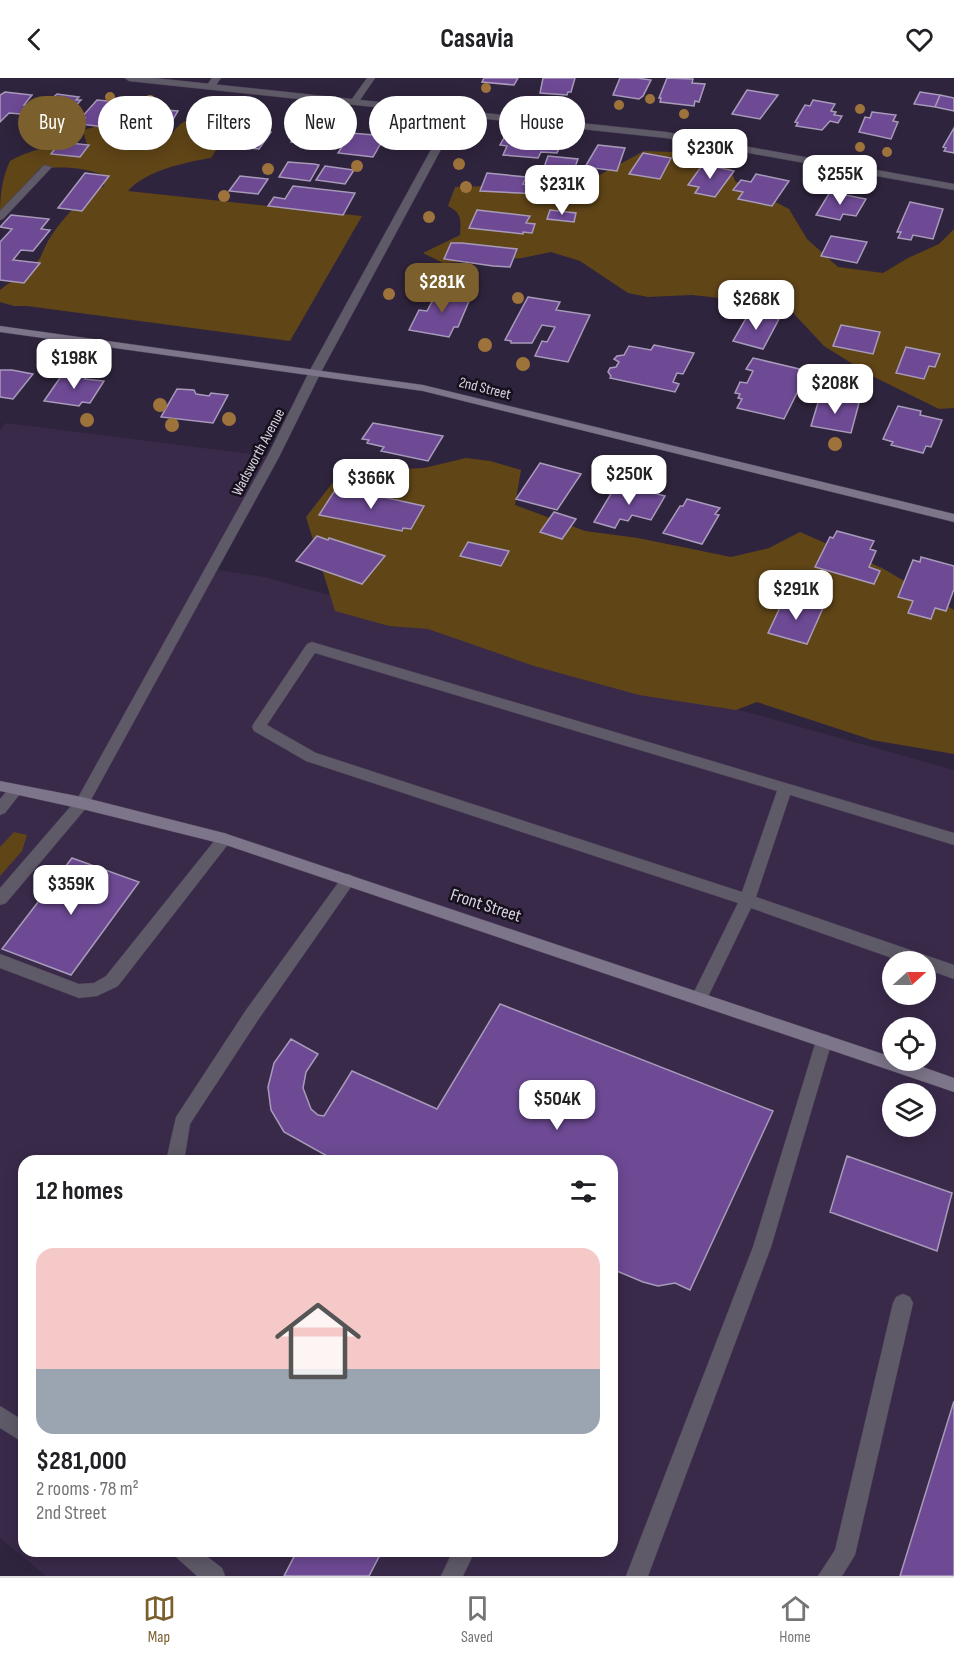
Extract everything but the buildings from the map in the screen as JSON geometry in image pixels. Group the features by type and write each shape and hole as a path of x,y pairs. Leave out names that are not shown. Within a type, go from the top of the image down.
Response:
{"main road":[{"name":"2nd Street","path":"0,328 429,390 954,518"},
{"name":"Front Street","path":"0,786 224,839 954,1084"}],"street":[{"path":"129,78 296,96"},
{"path":"210,87 218,78"},
{"path":"357,98 371,78"},
{"path":"487,115 666,135 954,187"},
{"name":"Wadsworth Avenue","path":"0,899 82,804 273,457 315,372 435,150"},
{"path":"0,217 47,167"},
{"path":"893,951 747,900 311,757 259,727 312,647 954,839"},
{"path":"699,998 747,900 785,788"},
{"path":"0,809 16,790"},
{"path":"0,961 79,991 97,989 112,981 224,839"},
{"path":"176,1155 182,1122 252,1015 348,880"},
{"path":"936,966 954,972"},
{"path":"637,1576 762,1247 824,1041"},
{"path":"829,1576 844,1555 903,1303"},
{"path":"0,1416 18,1429"},
{"path":"191,1557 214,1576"},
{"path":"452,1576 462,1557"}],"shaded area":[{"path":"185,121 186,150 216,150 211,158 155,173 135,184 128,191 362,216 290,341 14,306 0,302 0,290 36,263 66,216 87,197 104,186 104,175 96,172 72,168 39,169 0,215 2,187 10,161 38,150 86,150 88,149 86,129 98,126 98,150 174,150 174,131"},
{"path":"644,151 699,153 727,159 735,181 789,209 807,239 838,267 883,273 908,258 939,244 954,229 954,408 939,409 872,376 824,346 782,301 767,303 692,295 648,297 628,293 580,261 551,252 522,258 443,263 423,253 460,235 460,218 456,211 448,206 455,187 551,184 596,177"},
{"path":"6,423 273,457 211,569 264,577 954,770 954,1576 46,1576 23,1557 618,1557 618,1155 18,1155 18,1553 0,1538 0,430"},
{"path":"466,458 490,461 521,470 515,505 585,531 638,538 731,557 769,548 800,532 882,568 954,610 954,754 872,740 757,702 736,710 639,695 534,666 428,629 389,626 335,611 306,517 337,477 381,470 424,468"},
{"path":"14,832 27,835 22,851 0,876 0,847"}]}
